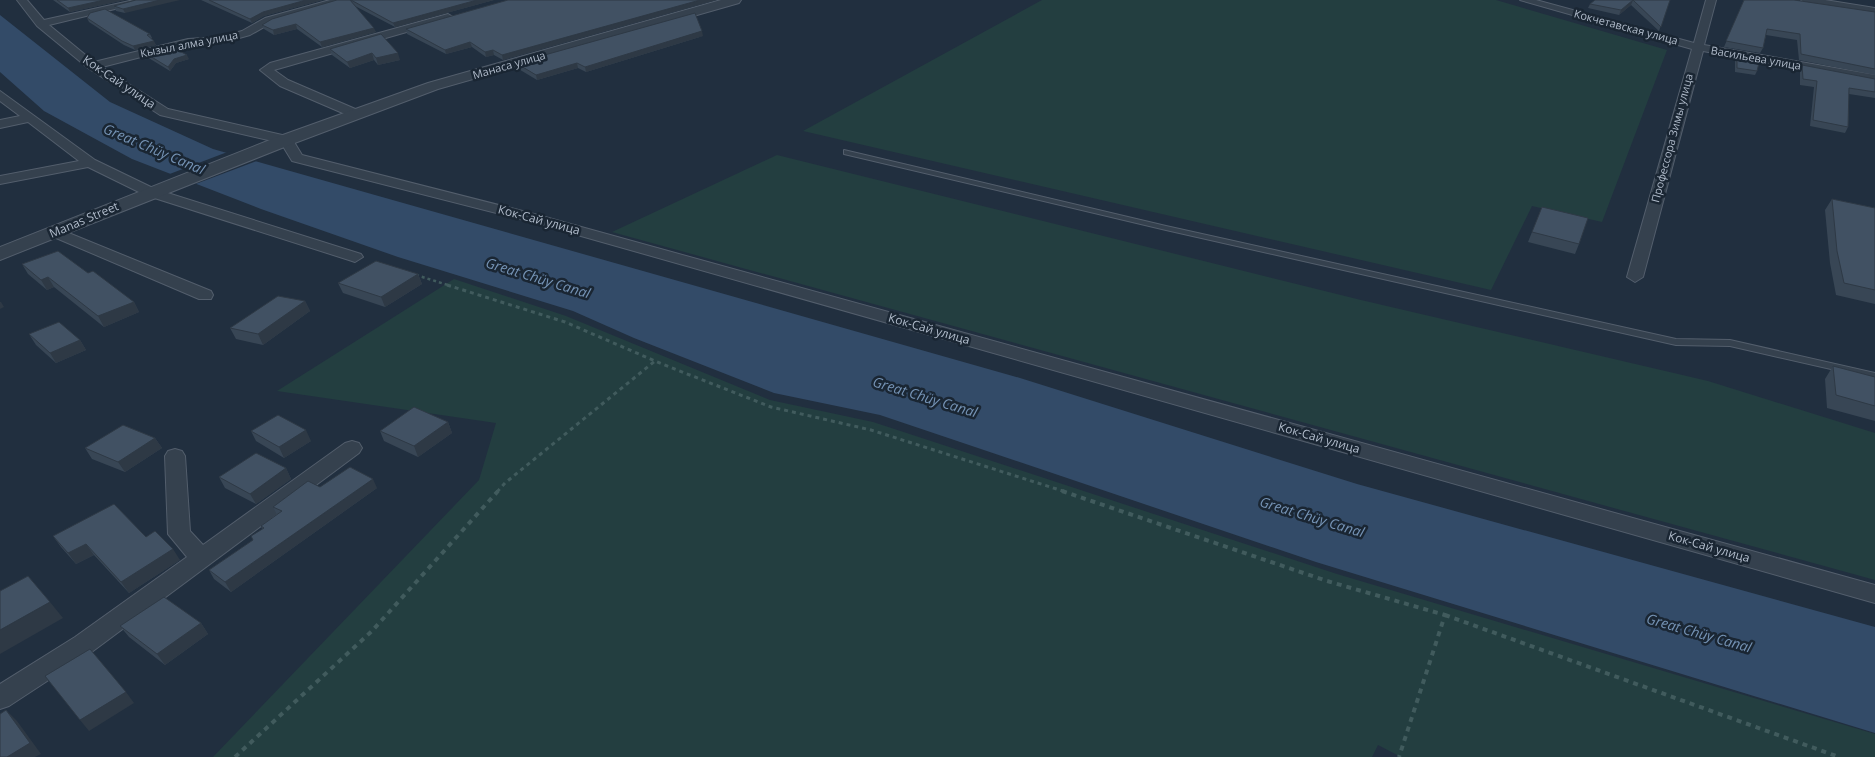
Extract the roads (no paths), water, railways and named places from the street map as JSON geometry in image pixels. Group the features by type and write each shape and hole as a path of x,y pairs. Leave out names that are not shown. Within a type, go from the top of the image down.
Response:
{"street":[{"name":"Кок-Сай улица","path":"22,0 42,24 92,66 164,112 286,140 297,158 533,218 1875,594"},
{"path":"42,24 147,0"},
{"name":"Кызыл алма улица","path":"92,66 188,42 221,40 246,33 270,20 341,0"},
{"name":"Манаса улица","path":"259,150 433,86 735,0"},
{"name":"Кокчетавская улица","path":"1525,0 1543,2 1697,47"},
{"name":"Профессора Зимы улица","path":"1635,277 1711,0"},
{"path":"1806,0 1875,11"},
{"path":"356,114 284,83 266,70 274,65 464,13"},
{"name":"Васильева улица","path":"1697,47 1875,80"},
{"path":"0,95 90,163 355,257"},
{"path":"0,124 28,118"},
{"name":"Manas Street","path":"0,254 259,150"},
{"path":"0,180 90,163"},
{"path":"54,232 205,295"},
{"path":"0,698 84,644 352,448"},
{"path":"175,456 179,534 202,558"}],"lane":[{"path":"847,152 1166,228 1676,342 1730,343 1875,376"}],"water":[{"name":"Great Chüy Canal","path":"0,15 110,102 213,149 1020,378 1357,484 1875,627 1875,733 1316,562 880,415 774,393 634,338 573,311 398,257 261,209 132,159 44,111 0,72"}]}
